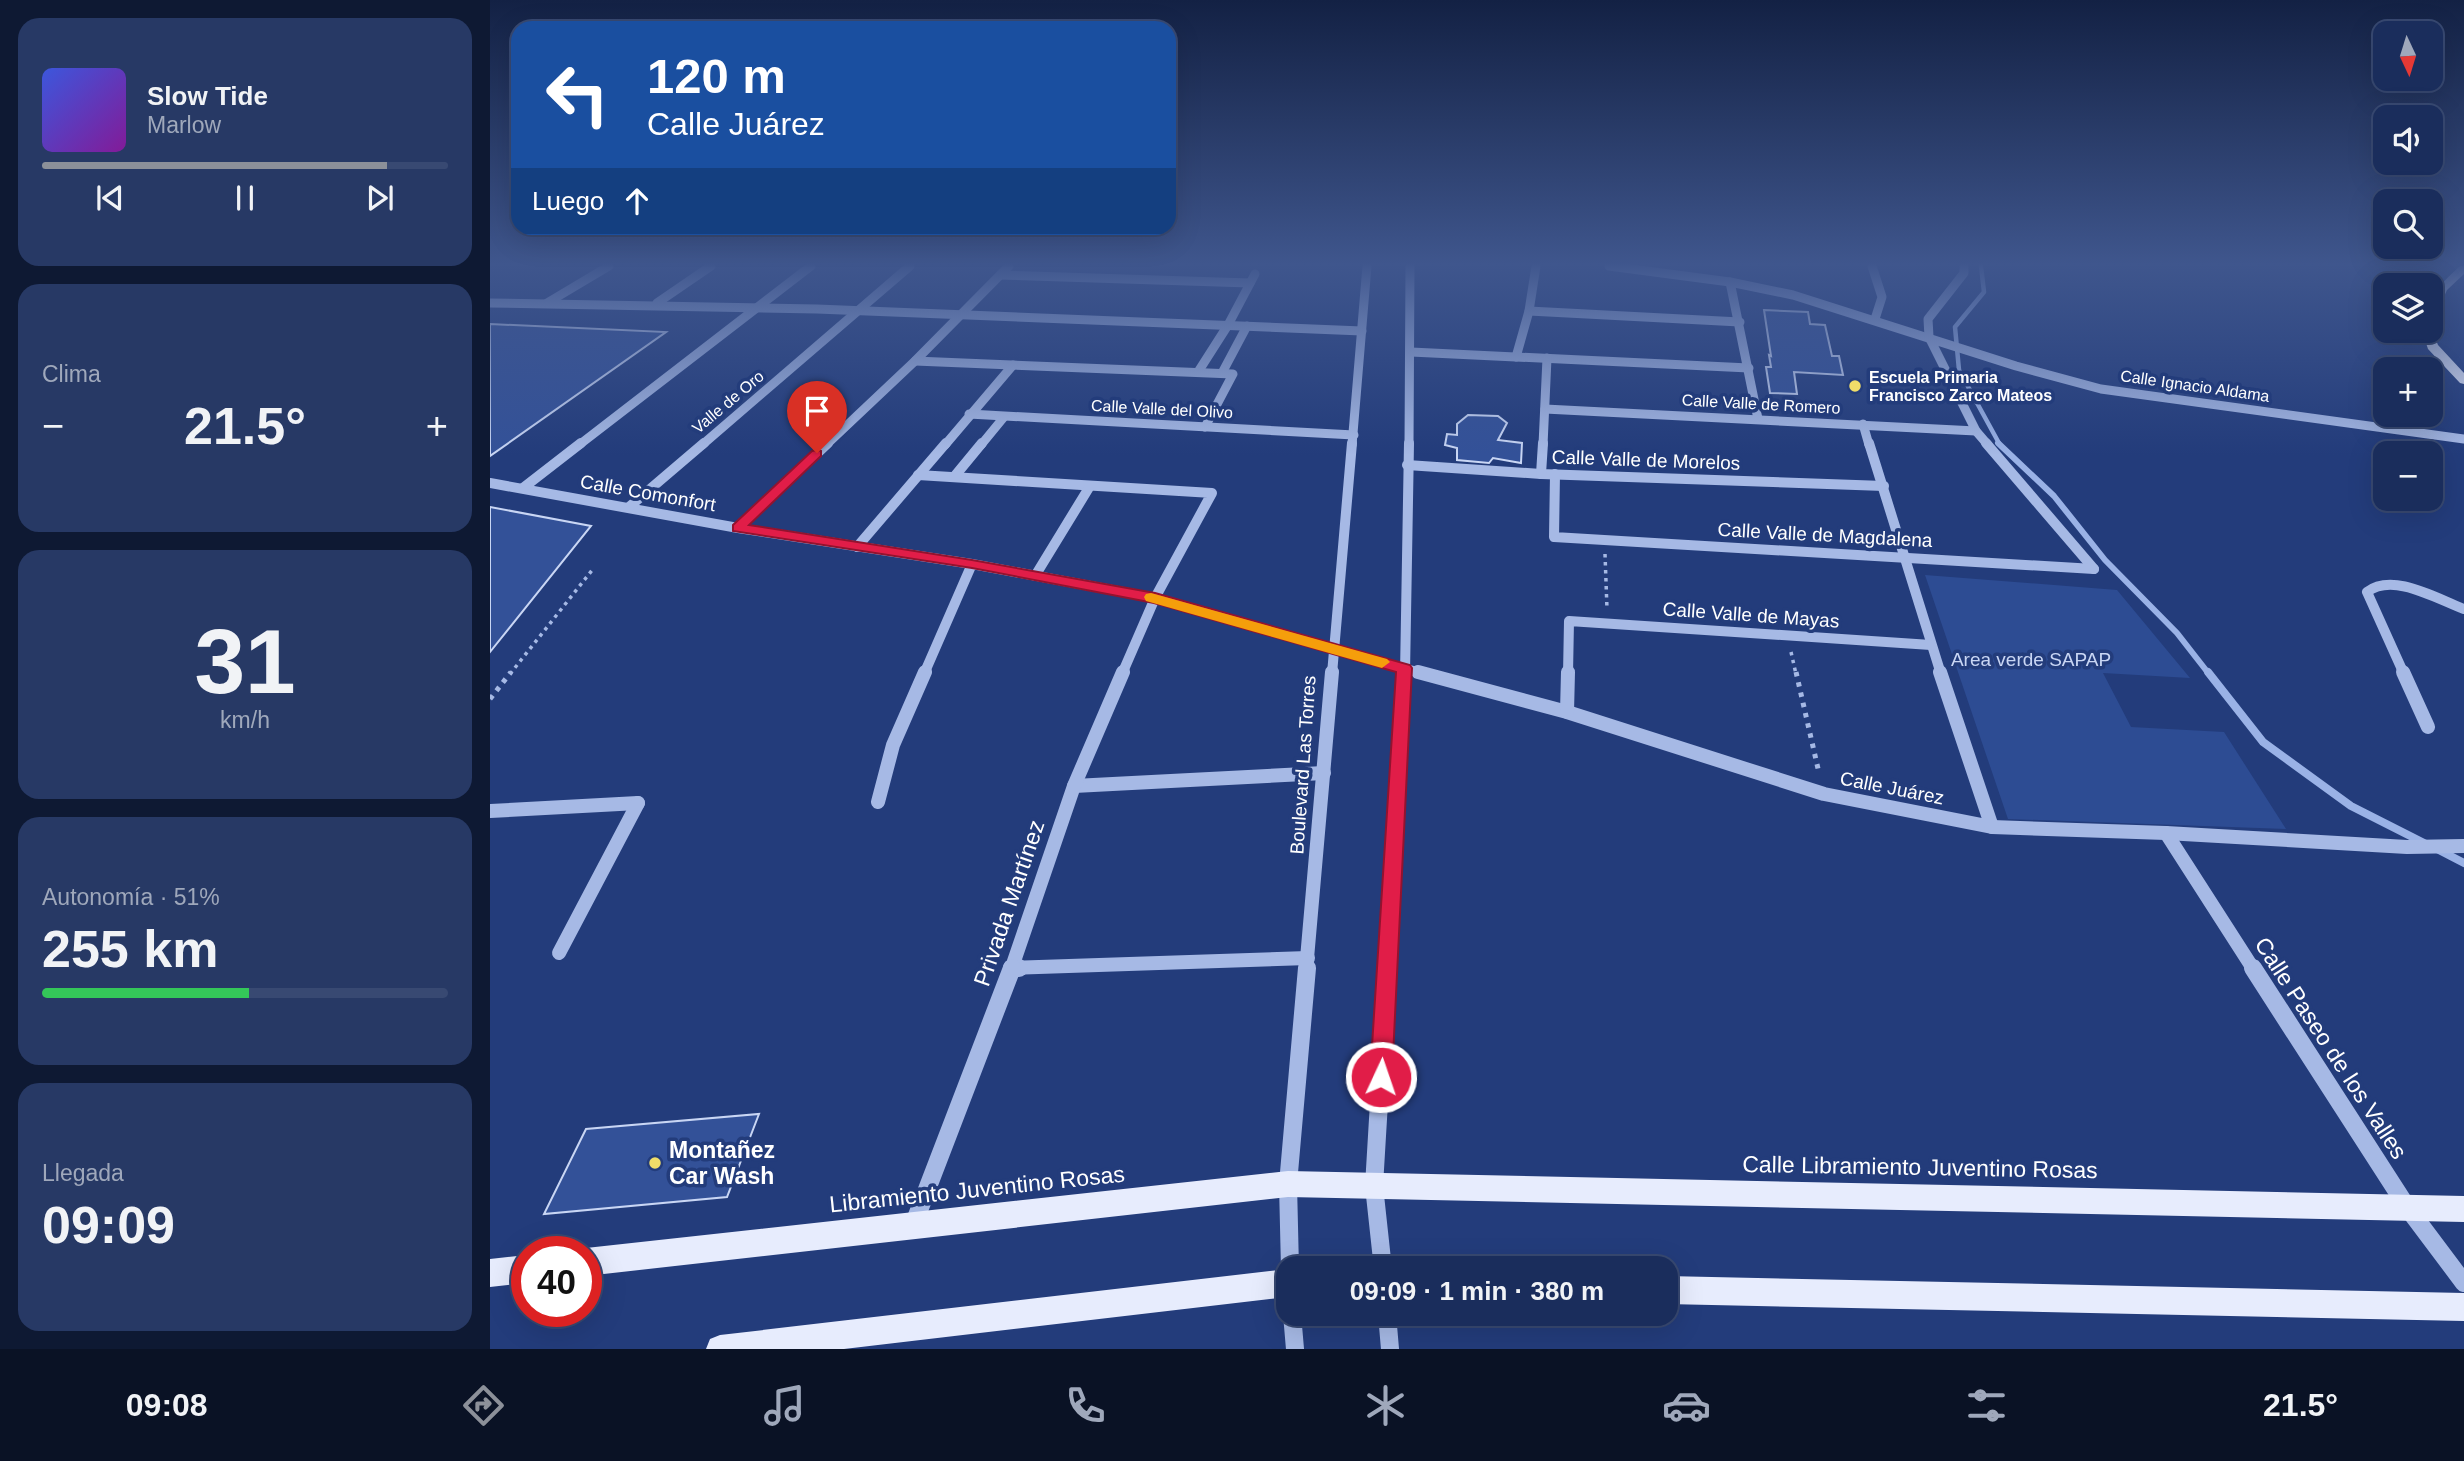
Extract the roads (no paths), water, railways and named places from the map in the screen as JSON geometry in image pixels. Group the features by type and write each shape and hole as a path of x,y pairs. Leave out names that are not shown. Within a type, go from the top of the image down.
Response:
{"main road":[{"path":"2431,343 2464,380"},
{"name":"Libramiento Juventino Rosas","path":"602,1260 1289,1184 1374,1186"},
{"name":"Calle Libramiento Juventino Rosas","path":"1374,1186 2464,1209"},
{"path":"490,1273 511,1271"},
{"path":"720,1349 1276,1284"},
{"path":"1678,1290 2464,1307"}],"street":[{"path":"523,488 731,329"},
{"name":"Valle de Oro","path":"629,507 839,329"},
{"path":"738,528 946,329"},
{"path":"1198,372 1225,329"},
{"path":"1222,373 1245,329"},
{"path":"1315,329 1362,331"},
{"path":"1382,1256 1374,1186 1405,668 1411,329"},
{"path":"1516,357 1524,329"},
{"path":"1741,329 1758,419"},
{"name":"Calle Ignacio Aldama","path":"1905,329 2016,366 2101,389 2464,439"},
{"path":"1929,329 1929,337 1976,431"},
{"name":"Boulevard Las Torres","path":"1290,1256 1289,1184 1362,331"},
{"path":"1411,352 1749,368"},
{"path":"1541,474 1547,358"},
{"path":"915,361 1234,374 1205,427"},
{"path":"857,547 1013,365"},
{"name":"Calle Valle de Romero","path":"1545,409 1976,431"},
{"name":"Calle Valle del Olivo","path":"969,414 1354,435"},
{"path":"954,478 1004,417"},
{"path":"1863,424 1931,645 1992,827"},
{"name":"Calle Valle de Magdalena","path":"1555,474 1555,537 2094,569 1976,431"},
{"name":"Calle Valle de Morelos","path":"1407,465 1541,474 1884,486"},
{"path":"918,475 1212,493"},
{"name":"Calle Comonfort","path":"490,483 738,528 972,564 1155,598 1333,650"},
{"path":"1035,576 1090,486"},
{"name":"Privada Martínez","path":"913,1226 1012,968 1074,786 1155,598 1212,493"},
{"path":"878,802 893,745 972,564"},
{"path":"2428,727 2367,592 2376,585 2396,584 2464,610"},
{"name":"Calle Valle de Mayas","path":"1567,712 1569,621 1931,645"},
{"name":"Calle Juárez","path":"1333,650 1567,712 1824,794 1992,827 2166,833 2407,847 2462,846"},
{"path":"1074,786 1324,773"},
{"path":"490,811 638,803 559,953"},
{"name":"Calle Paseo de los Valles","path":"2166,833 2407,1207 2464,1283"},
{"path":"1012,968 1308,958"},
{"path":"1294,1326 1295,1349"},
{"path":"1388,1326 1390,1349"}],"waterway":[{"path":"1955,329 1959,370 2000,445"},
{"path":"2000,445 2054,496 2105,560 2177,633 2209,674"},
{"path":"2208,672 2263,742 2351,806 2426,844"},
{"path":"2437,849 2464,863"}],"place":[{"name":"Escuela Primaria Francisco Zarco Mateos","path":"1855,386"},
{"name":"Montañez Car Wash","path":"655,1163"}],"park label":[{"name":"Area verde SAPAP","path":"2031,659"}]}
